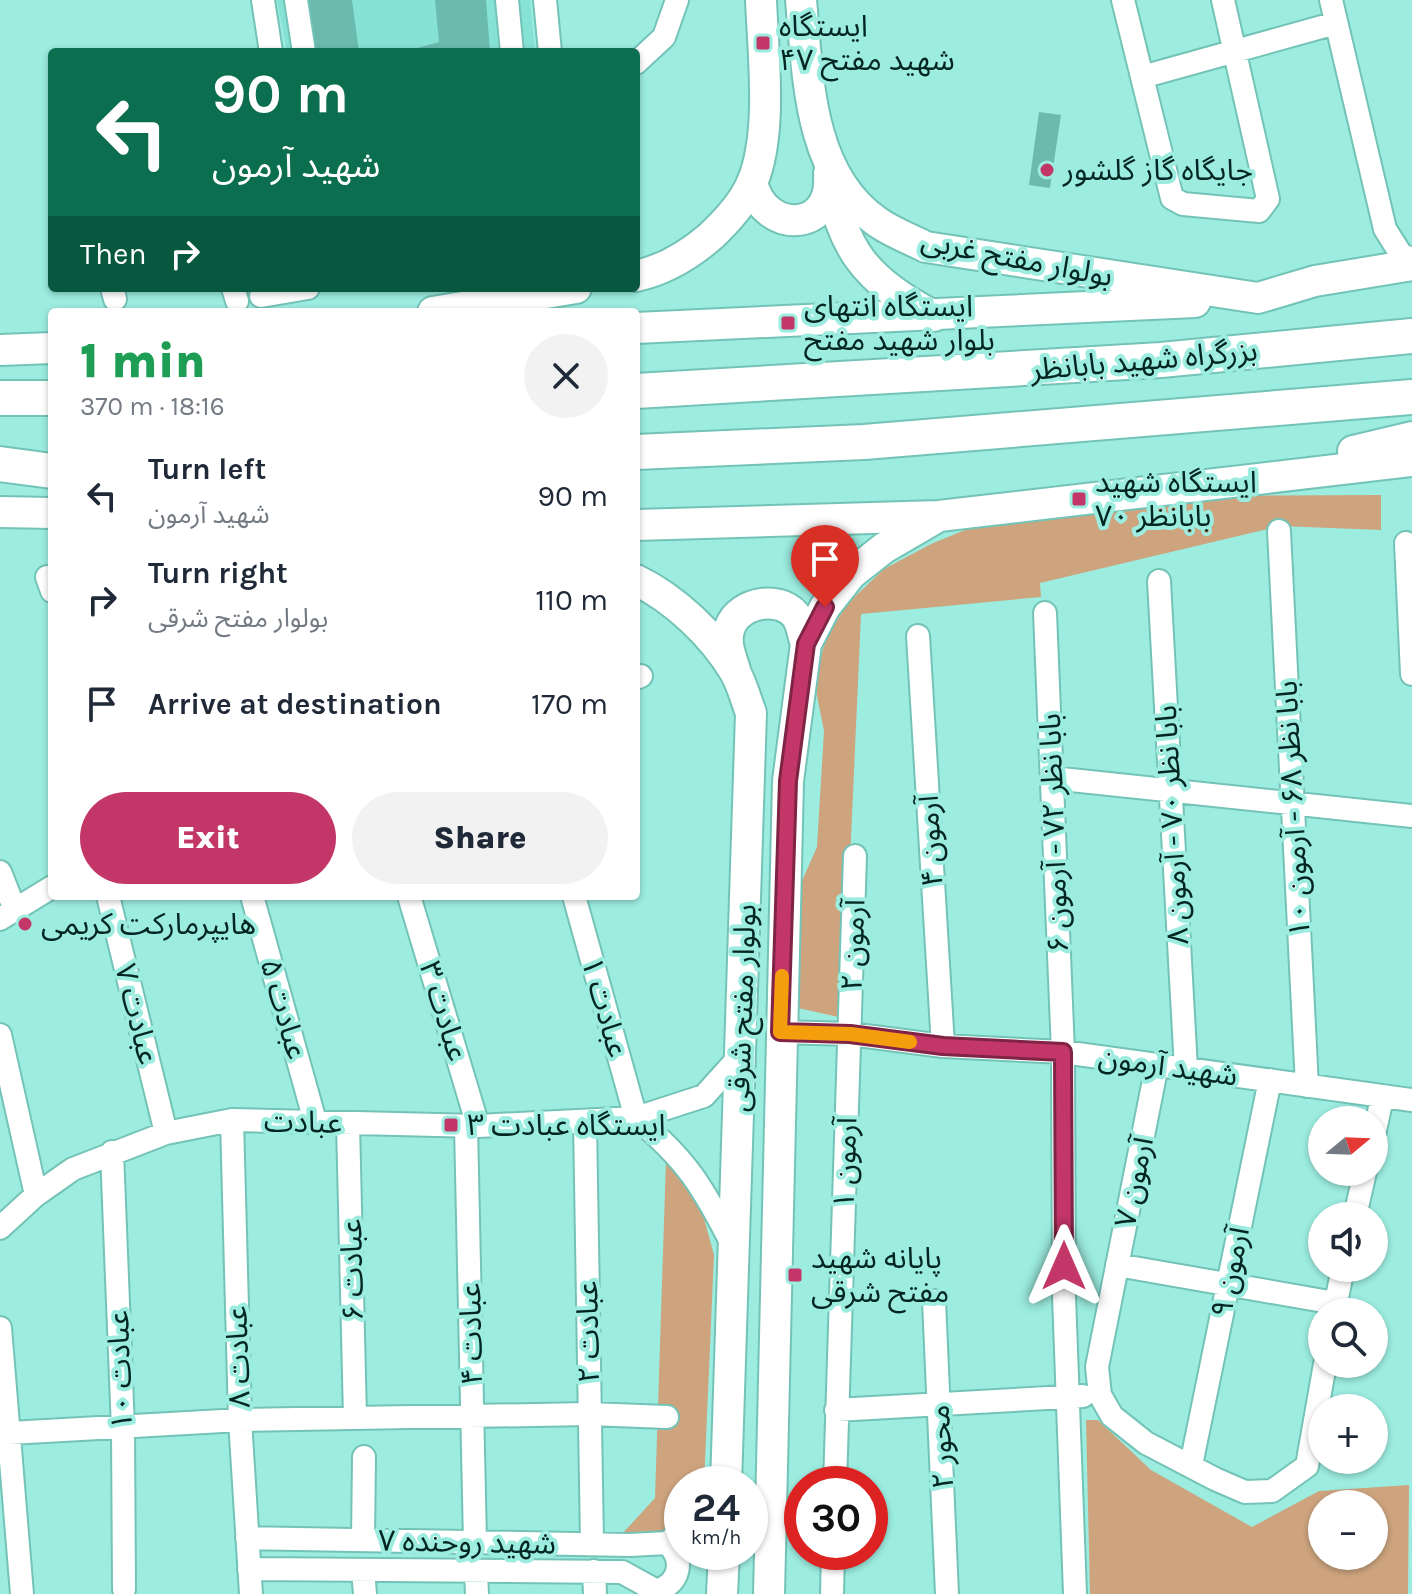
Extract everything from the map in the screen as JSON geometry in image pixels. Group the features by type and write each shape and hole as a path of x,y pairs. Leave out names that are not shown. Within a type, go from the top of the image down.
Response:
{"highway":[{"name":"بزرگراه شهید بابانظر","path":"640,391 1161,360 1412,336"},
{"name":"بزرگراه شهید بابانظر","path":"640,452 894,440 1412,397"},
{"path":"0,398 48,398"},
{"path":"0,462 48,459"},
{"path":"0,462 48,470"}],"main road":[{"path":"640,275 655,272 696,249 730,218 752,182 761,138 764,81 761,0"},
{"name":"بولوار مفتح غربی","path":"801,0 808,77 828,167 844,191 876,221 926,247 1258,298"},
{"path":"752,182 756,198 765,211 779,219 794,221 810,216 828,199 828,167"},
{"path":"828,167 836,213 860,258 891,293 934,316"},
{"path":"1258,298 1315,281 1412,265"},
{"path":"640,328 1258,298 1412,284"},
{"path":"457,308 552,292"},
{"path":"0,332 48,333"},
{"path":"0,350 48,348"},
{"path":"1187,488 1412,437"},
{"path":"640,525 939,516 1412,461"},
{"path":"1187,488 1412,480"},
{"path":"0,512 48,513"},
{"name":"بولوار مفتح شرقی","path":"769,1594 788,781 806,644 825,607 851,574 884,548 939,516"},
{"path":"0,532 48,532"},
{"name":"بولوار مفتح شرقی","path":"640,582 653,588 697,624 736,673 751,713 727,1466"},
{"path":"736,673 727,645 730,626 742,610 761,604 783,607 798,618 806,644"},
{"path":"722,1594 723,1570"}],"street":[{"path":"263,0 270,48"},
{"path":"296,0 303,48"},
{"path":"507,0 512,48"},
{"path":"545,0 550,48"},
{"path":"640,59 664,37 677,0"},
{"path":"1123,0 1172,198 1183,204 1259,211 1268,199 1223,0"},
{"path":"1331,0 1385,229 1402,256 1412,258"},
{"path":"1142,77 1336,23"},
{"path":"1315,281 1359,268 1380,255 1385,229"},
{"path":"261,296 284,292"},
{"name":"بابا نظر ۶۸ - آرمون ۱۰","path":"1279,531 1307,1086"},
{"path":"1406,543 1412,674"},
{"name":"بابا نظر ۷۰ - آرمون ۸","path":"1159,581 1186,1069"},
{"name":"بابا نظر ۷۲ - آرمون ۶","path":"1045,613 1063,1052 1064,1296 1075,1594"},
{"name":"آرمون ۴","path":"918,636 943,1046"},
{"path":"1052,778 1412,816"},
{"name":"آرمون ۲","path":"850,1034 855,856"},
{"path":"0,872 8,915 48,890"},
{"name":"عبادت ۷","path":"109,900 166,1133"},
{"name":"عبادت ۵","path":"253,900 315,1121"},
{"name":"عبادت ۳","path":"410,900 472,1126"},
{"name":"عبادت ۱","path":"575,900 636,1118"},
{"name":"شهید آرمون","path":"780,1032 850,1034 943,1046 1063,1052 1412,1100"},
{"name":"آرمون ۱","path":"835,1466 850,1034"},
{"path":"0,1035 36,1195"},
{"name":"عبادت","path":"0,1228 36,1195 73,1169 166,1133 232,1120 472,1126 636,1118 704,1096 741,1055"},
{"name":"آرمون ۷","path":"1100,1395 1097,1367 1157,1065"},
{"name":"آرمون ۹","path":"1191,1465 1270,1080"},
{"path":"1380,1106 1382,1098"},
{"path":"636,1118 675,1150 707,1194 734,1248"},
{"name":"عبادت ۸","path":"232,1120 240,1420 251,1594"},
{"name":"عبادت ۲","path":"585,1121 592,1543"},
{"name":"عبادت ۶","path":"348,1123 355,1418"},
{"name":"عبادت ۴","path":"472,1126 475,1542"},
{"name":"عبادت ۱۰","path":"112,1152 123,1429 124,1589"},
{"path":"1117,1265 1308,1302"},
{"name":"محور ۲","path":"934,1301 947,1594"},
{"path":"0,1328 3,1398 10,1433 10,1548 14,1591"},
{"path":"836,1410 1100,1395 1112,1416 1146,1443 1245,1492 1272,1491 1307,1466 1323,1378"},
{"path":"10,1433 240,1420 589,1414 667,1417"},
{"path":"363,1540 364,1457"},
{"name":"شهید روحنده ۷","path":"247,1538 592,1543 664,1538"},
{"name":"شهید روحنده ۷","path":"249,1569 363,1570 476,1583 594,1571 622,1572 660,1592"},
{"path":"363,1570 365,1594"},
{"path":"660,1592 673,1581 677,1570"},
{"path":"832,1594 833,1570"},
{"path":"594,1571 595,1594"}],"shaded area":[{"path":"277,0 530,0 535,48 286,48"},
{"path":"1381,495 1381,530 1280,526 1040,583 1041,597 861,614 843,1018 798,1008 801,883 817,847 824,731 814,681 826,639 847,604 884,569 931,544 977,525 1199,496"},
{"path":"666,1160 698,1196 714,1255 705,1466 664,1466 664,1532 622,1534 655,1498"},
{"path":"1086,1420 1098,1420 1151,1470 1252,1527 1308,1497 1308,1570 1388,1570 1388,1490 1334,1490 1409,1485 1408,1594 1090,1594"}],"building":[{"path":"302,0 352,0 358,48 309,48"},
{"path":"435,0 486,0 490,48 417,48 439,42"},
{"path":"1039,112 1061,115 1050,188 1029,185"}],"slow traffic":[{"path":"782,976 780,1032 850,1034 910,1042"}],"place":[{"name":"ایستگاه شهید مفتح ۴۷","path":"763,43"},
{"name":"جایگاه گاز گلشور","path":"1047,170"},
{"name":"ایستگاه انتهای بلوار شهید مفتح","path":"788,323"},
{"name":"ایستگاه شهید بابانظر ۷۰","path":"1079,499"},
{"name":"هایپرمارکت کریمی","path":"25,924"},
{"name":"ایستگاه عبادت ۳","path":"451,1125"},
{"name":"پایانه شهید مفتح شرقی","path":"795,1275"}],"route":[{"path":"825,607 806,644 788,781 780,1032 850,1034 943,1046 1063,1052 1064,1266"}]}
